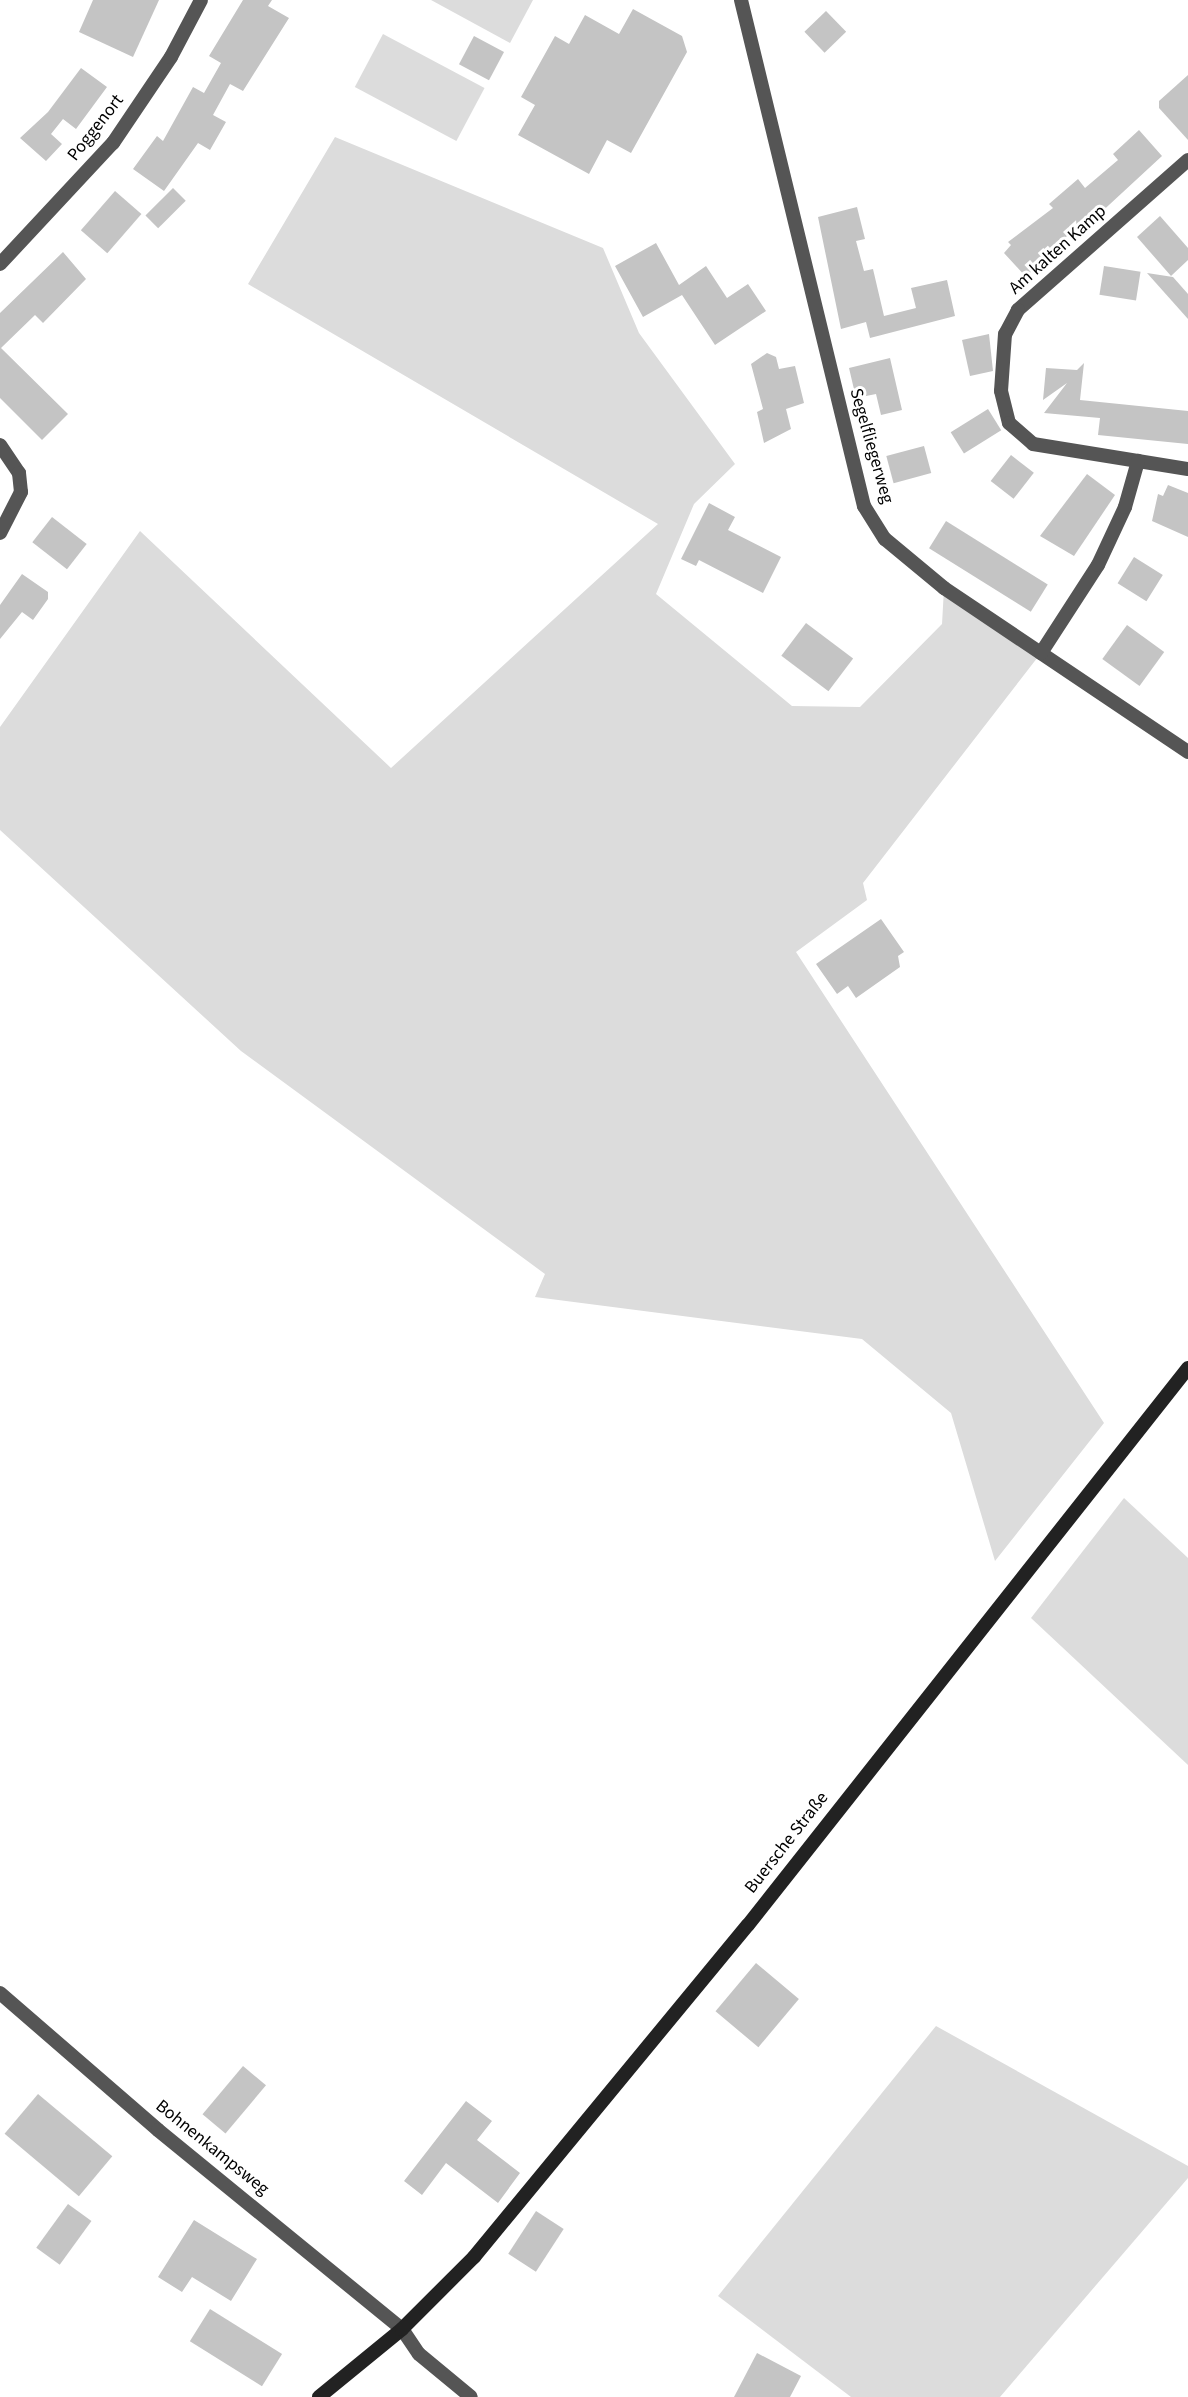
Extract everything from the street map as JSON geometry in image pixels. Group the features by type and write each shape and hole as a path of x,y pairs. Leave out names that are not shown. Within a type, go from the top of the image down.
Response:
{"main road":[{"name":"Buersche Straße","path":"320,2397 402,2329 474,2257 739,1935 1188,1368"}],"street":[{"name":"Poggenort","path":"0,264 113,143 171,57 201,0"},
{"name":"Segelfliegerweg","path":"741,0 864,506 885,539 944,588 1188,752"},
{"name":"Am kalten Kamp","path":"1188,160 1018,310 1005,334 1000,391 1009,423 1033,444 1188,469"},
{"path":"0,445 19,473 21,492 0,533"},
{"path":"1041,653 1098,565 1125,506 1138,461"},
{"name":"Bohnenkampsweg","path":"0,1993 158,2130 402,2329"},
{"path":"402,2329 419,2354 471,2397"}],"shaded area":[{"path":"431,0 533,0 510,43"},
{"path":"383,34 485,88 456,141 355,87"},
{"path":"335,137 603,248 639,333 735,464 694,504 656,594 792,706 860,707 942,624 944,588 1041,653 863,883 867,900 796,952 1104,1423 995,1561 951,1413 862,1339 535,1297 545,1274 241,1051 0,830 0,727 140,531 391,768 658,524 248,284"},
{"path":"1124,1498 1188,1558 1188,1765 1031,1618"},
{"path":"936,2026 1188,2166 1188,2178 1000,2397 851,2397 718,2296"}],"building":[{"path":"93,0 159,0 133,57 79,32"},
{"path":"243,0 272,0 268,6 289,18 243,91 230,84 213,115 226,122 210,150 198,143 164,191 133,169 157,136 163,141 193,87 204,93 221,63 209,56"},
{"path":"633,9 682,36 687,52 631,153 607,140 589,174 518,135 535,105 521,97 555,36 569,44 585,15 619,34"},
{"path":"826,11 846,32 825,53 804,32"},
{"path":"474,36 504,52 489,80 459,64"},
{"path":"81,68 107,87 76,129 63,119 51,134 62,144 46,161 20,138 48,112"},
{"path":"1188,75 1188,140 1159,108 1159,101"},
{"path":"1139,130 1162,156 1083,229 1079,224 1026,277 1004,253 1011,245 1008,242 1053,208 1049,204 1078,179 1085,188 1118,160 1113,154"},
{"path":"173,188 186,201 158,228 145,216"},
{"path":"115,191 141,214 107,253 81,230"},
{"path":"857,207 865,239 856,241 864,271 873,269 884,316 916,308 911,288 947,280 955,316 870,338 866,322 841,329 818,217"},
{"path":"1160,216 1188,248 1188,260 1171,276 1137,237"},
{"path":"656,243 679,285 706,266 727,298 748,284 766,311 715,345 682,295 643,317 615,266"},
{"path":"63,252 86,279 43,323 35,315 1,348 68,414 42,440 0,398 0,313"},
{"path":"1104,266 1141,272 1136,300 1099,295"},
{"path":"1147,273 1173,277 1188,294 1188,319"},
{"path":"989,334 993,371 970,376 962,340"},
{"path":"767,353 776,357 779,369 795,366 804,403 786,409 791,429 764,443 757,412 763,409 751,364"},
{"path":"890,358 902,410 881,415 876,394 856,398 849,368"},
{"path":"1084,363 1080,400 1188,411 1188,444 1098,435 1100,418 1044,413 1067,383 1043,400 1046,368 1077,370"},
{"path":"988,409 1001,430 964,454 951,432"},
{"path":"924,446 931,473 894,483 886,456"},
{"path":"1011,455 1034,473 1014,499 991,481"},
{"path":"1087,474 1115,495 1074,556 1040,536"},
{"path":"1168,485 1188,493 1188,537 1152,521 1158,494 1163,496"},
{"path":"709,503 735,517 728,530 781,557 763,593 699,560 696,566 681,559"},
{"path":"52,517 87,544 67,569 32,542"},
{"path":"946,521 1048,585 1031,612 929,548"},
{"path":"1134,557 1163,575 1146,601 1118,583"},
{"path":"22,574 48,592 48,599 33,620 22,612 0,639 0,605"},
{"path":"806,623 853,659 828,691 781,656"},
{"path":"1127,625 1164,652 1140,686 1102,659"},
{"path":"881,919 904,952 898,956 900,967 856,998 848,986 837,994 816,964"},
{"path":"756,1963 799,1999 758,2047 716,2011"},
{"path":"243,2066 266,2085 225,2134 203,2114"},
{"path":"38,2094 112,2156 79,2196 5,2134"},
{"path":"466,2101 492,2121 477,2140 520,2173 498,2203 446,2163 422,2195 404,2181"},
{"path":"68,2204 91,2221 60,2265 36,2248"},
{"path":"536,2211 564,2229 536,2272 508,2254"},
{"path":"194,2220 257,2259 231,2301 192,2277 182,2292 158,2277"},
{"path":"210,2309 282,2354 262,2386 190,2341"},
{"path":"757,2353 801,2376 790,2397 734,2397"}]}
